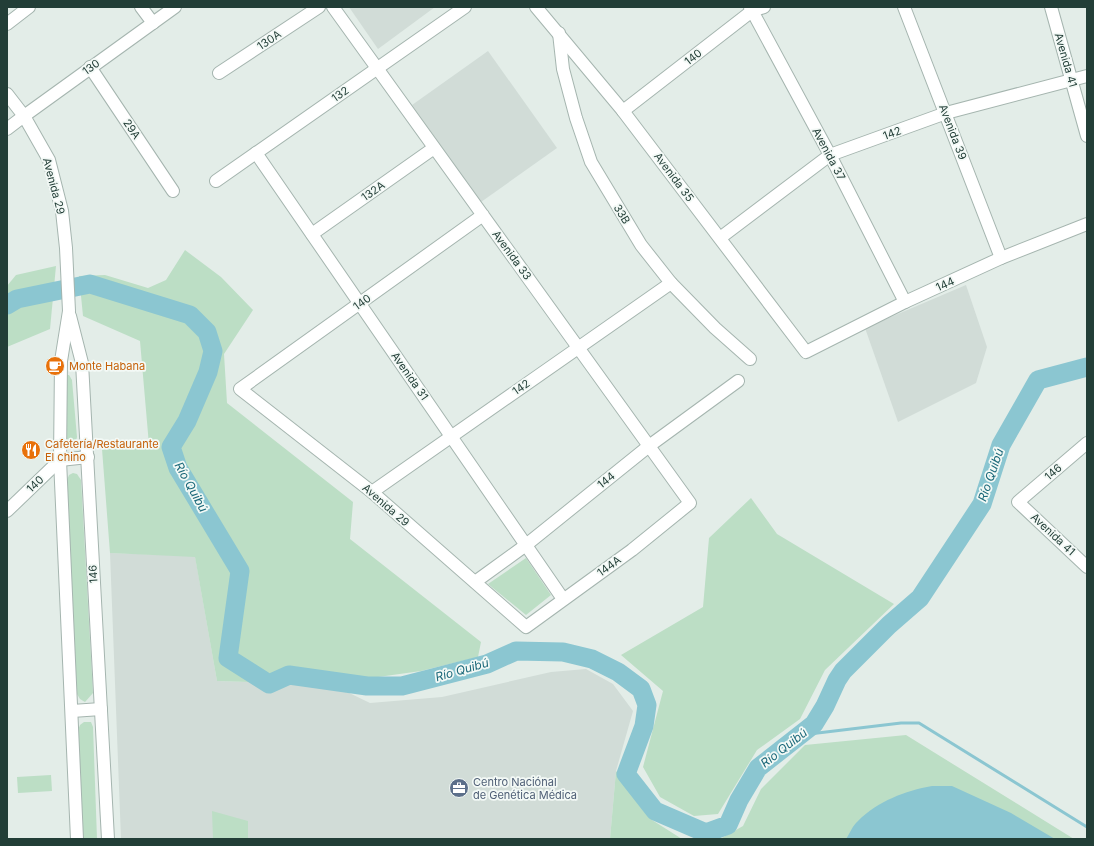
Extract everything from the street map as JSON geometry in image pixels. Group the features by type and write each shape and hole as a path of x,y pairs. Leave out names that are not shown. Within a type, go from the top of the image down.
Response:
{"street":[{"path":"7,24 29,7"},
{"path":"141,7 153,23"},
{"name":"130","path":"7,129 90,67 175,7"},
{"name":"130A","path":"219,73 319,7"},
{"name":"Avenida 33","path":"333,7 690,503"},
{"name":"132","path":"216,181 464,7"},
{"name":"Avenida 35","path":"536,7 623,111 806,352"},
{"name":"140","path":"623,111 751,9 764,7"},
{"name":"Avenida 39","path":"904,7 1001,258"},
{"name":"Avenida 41","path":"1051,7 1087,136"},
{"name":"Avenida 37","path":"751,9 830,155 905,302"},
{"name":"33B","path":"559,33 563,69 570,97 591,162 641,245 671,283 715,328 750,359"},
{"name":"29A","path":"90,67 174,191"},
{"name":"142","path":"720,238 830,155 946,113 1087,76"},
{"name":"Avenida 29","path":"7,94 24,116 49,160 62,211 66,265"},
{"name":"132A","path":"312,234 434,148"},
{"name":"Avenida 31","path":"256,153 563,599"},
{"name":"140","path":"240,389 483,215"},
{"name":"144","path":"806,352 905,302 1001,258 1087,224"},
{"name":"146","path":"66,265 69,311 82,363 108,839"},
{"name":"142","path":"372,492 671,283"},
{"name":"146","path":"69,311 61,360 60,460 77,839"},
{"name":"144","path":"475,582 526,545 649,446 738,382"},
{"name":"Avenida 29","path":"240,389 372,492 526,627"},
{"name":"146","path":"1018,502 1087,443"},
{"path":"60,460 88,456"},
{"name":"140","path":"7,511 60,460"},
{"name":"Avenida 41","path":"1018,502 1087,566"},
{"name":"144A","path":"526,627 632,550 690,503"},
{"path":"72,711 101,709"}],"shaded area":[{"path":"349,7 435,7 378,49"},
{"path":"488,51 557,148 481,202 412,105"},
{"path":"966,285 987,347 976,383 898,422 865,328"},
{"path":"110,553 195,556 217,681 249,682 270,691 295,683 339,688 370,703 442,697 551,672 586,669 613,684 633,711 616,771 610,839 121,839"}],"green space":[{"path":"185,250 221,277 253,310 224,354 227,403 353,502 350,539 481,642 478,657 421,671 371,678 339,688 295,683 270,691 249,682 217,681 195,557 110,553 102,449 149,445 140,341 83,316 79,276 105,275 148,288 166,280"},
{"path":"56,266 50,329 7,347 7,286 16,275"},
{"path":"65,375 69,375 72,380 77,437 76,441 70,442 65,438"},
{"path":"73,473 77,474 81,480 93,693 85,702 80,699 77,694 67,480 69,475"},
{"path":"751,498 777,534 894,604 825,670 800,719 757,750 718,814 694,816 660,797 643,767 663,691 621,655 703,607 709,538"},
{"path":"526,558 551,595 526,615 488,584"},
{"path":"84,722 91,722 93,727 97,839 83,839 78,730 80,725"},
{"path":"906,735 1074,839 720,839 743,826 761,789 805,745"},
{"path":"616,771 652,820 682,839 610,839"},
{"path":"51,775 52,791 18,793 17,777"},
{"path":"212,811 248,821 248,839 213,839"}],"water":[{"path":"932,786 952,786 1011,813 1055,839 846,839 856,823 883,802 902,794"}],"waterway":[{"name":"Río Quibú","path":"7,305 17,299 90,284 190,315 207,332 213,351 208,372 187,421 171,447 178,468 240,571 228,658 269,684 289,675 367,686 402,686 487,664 516,651 563,652 592,659 618,672 641,689 647,705 644,726 626,774 655,811 706,833 728,825 739,800 758,768 814,724 843,671 889,625 920,598 982,504 1001,445 1038,380 1087,367"},
{"path":"801,735 901,723 919,723 1087,827"}],"place":[{"name":"Monte Habana","path":"55,366"},
{"name":"Cafetería/Restaurante El chino","path":"31,450"},
{"name":"Centro Naciónal de Genética Médica","path":"459,788"}]}
